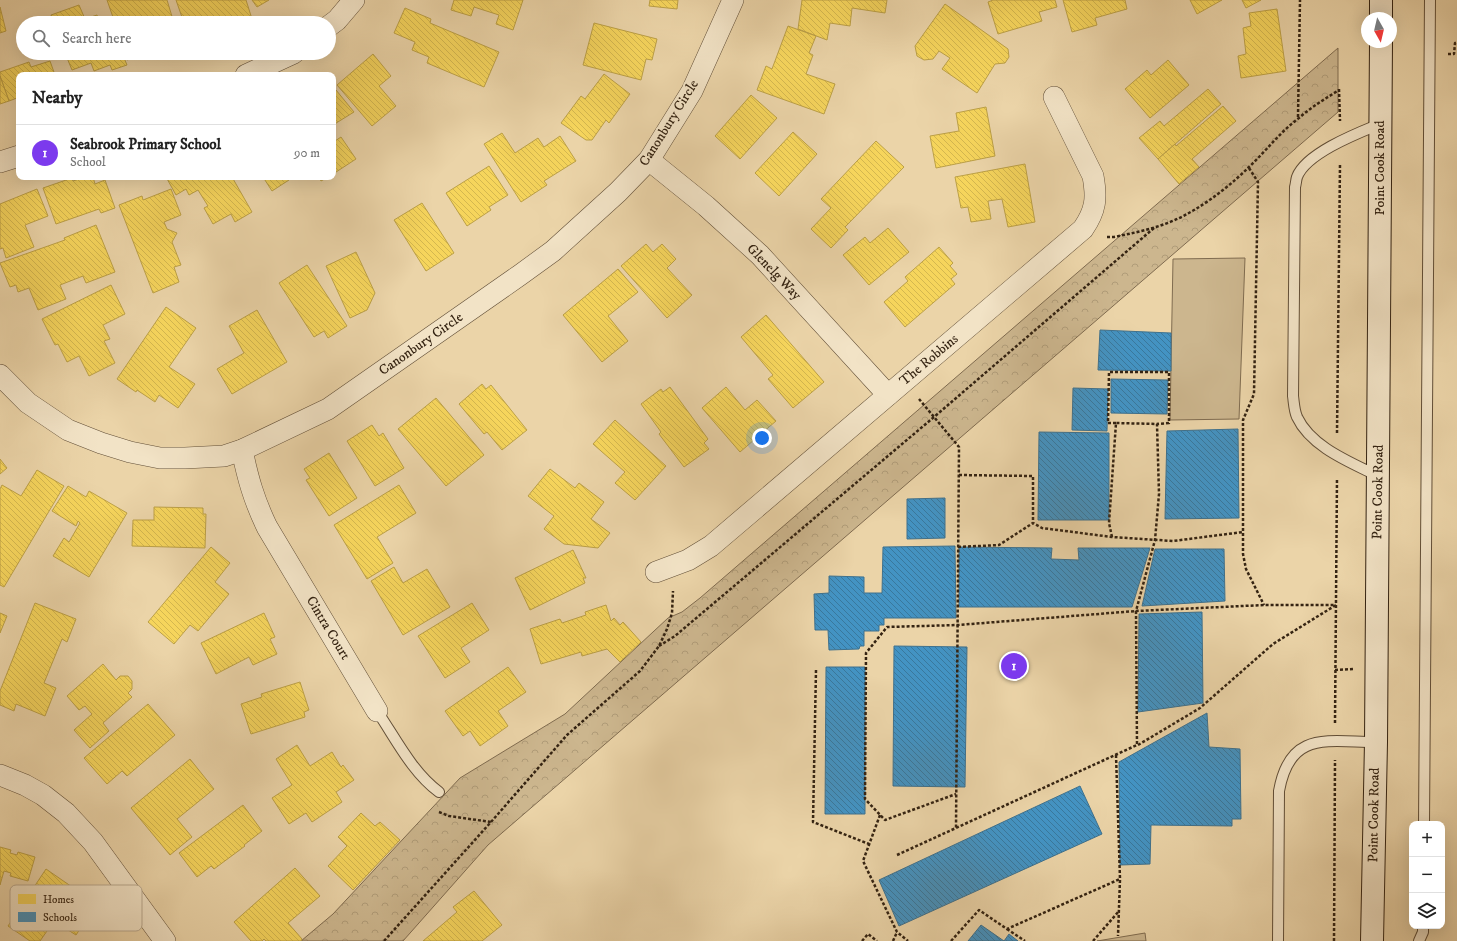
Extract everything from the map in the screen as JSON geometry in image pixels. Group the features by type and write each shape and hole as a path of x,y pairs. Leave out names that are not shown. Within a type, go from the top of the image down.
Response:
{"main road":[{"path":"1381,0 1381,12"},
{"name":"Point Cook Road","path":"1372,941 1376,742 1381,48"}],"street":[{"path":"336,19 354,0"},
{"name":"Canonbury Circle","path":"0,375 28,403 68,430 101,443 130,452 160,458 224,456 242,450 328,409 553,251 618,192 649,160 692,91 733,0"},
{"path":"253,72 279,60"},
{"name":"The Robbins","path":"665,569 688,560 711,546 1079,234 1090,219 1095,204 1093,176 1054,97"},
{"path":"0,162 16,157"},
{"name":"Glenelg Way","path":"649,160 706,206 760,255 888,395"},
{"name":"Cintra Court","path":"242,450 250,486 267,527 377,711"},
{"path":"0,775 31,788 43,795 66,813 93,842 124,885"},
{"path":"142,909 165,941"}],"lane":[{"path":"1424,821 1430,0"},
{"path":"1378,476 1337,456 1313,438 1304,429 1298,418 1293,396 1295,187 1297,177 1312,159 1340,141 1380,124"},
{"name":"Cintra Court","path":"377,711 416,770 428,784 439,792"},
{"path":"1278,941 1278,811 1281,778 1285,768 1290,758 1298,751 1313,743 1376,742"},
{"path":"1419,941 1423,929"}],"path":[{"path":"1298,118 1300,0"},
{"path":"1079,234 1095,237 1114,237 1154,228 1194,210 1215,196 1249,168 1270,144 1298,118 1339,89 1340,141 1334,941"},
{"path":"1249,168 1258,182 1254,394 1243,420 1243,554 1246,569 1264,605"},
{"path":"659,646 675,636 934,418 1154,228"},
{"path":"1109,372 1169,372 1169,423 1116,424 1108,423 1109,372"},
{"path":"934,418 959,447 956,828"},
{"path":"1112,537 1109,523 1116,424"},
{"path":"1137,745 1136,611 1155,540 1159,494 1157,424"},
{"path":"959,475 1032,476 1032,523"},
{"path":"1032,523 1042,528 1112,537 1173,541 1243,532"},
{"path":"958,547 998,545 1032,523"},
{"path":"384,941 567,735 640,671 659,646 672,613 665,569"},
{"path":"956,794 885,820 865,799 866,653 887,627 958,625 1136,611 1264,605 1336,605"},
{"path":"897,855 1137,745 1200,708 1273,644 1336,605"},
{"path":"816,670 813,822 869,844"},
{"path":"1116,755 1120,879 1118,936"},
{"path":"428,784 430,803 436,811 449,816 491,822"},
{"path":"880,815 863,861 896,932 908,941"},
{"path":"1007,929 1120,879"},
{"path":"950,941 979,910 1026,941"},
{"path":"1093,941 1119,911"},
{"path":"893,941 896,932"},
{"path":"862,941 868,934 877,941"}],"green space":[{"path":"1338,48 1338,112 488,845 403,941 301,941 333,914 460,778 565,714 668,618 682,612 700,598"},
{"path":"1245,258 1239,419 1170,420 1173,259"},
{"path":"1145,933 1146,941 1097,941"}],"building: Homes":[{"path":"107,0 167,0 172,16 113,16"},
{"path":"176,0 246,0 251,16 182,16"},
{"path":"252,0 269,0 257,7"},
{"path":"454,0 523,0 513,30 496,24 499,15 474,7 471,16 451,10"},
{"path":"650,0 678,0 677,9 649,6"},
{"path":"802,0 887,0 885,13 852,8 850,26 830,23 827,40 798,29"},
{"path":"993,0 1055,0 1057,7 1039,12 1042,21 998,34 988,2"},
{"path":"1063,0 1125,0 1127,9 1095,18 1097,25 1072,32"},
{"path":"1190,0 1222,0 1197,14"},
{"path":"1242,0 1261,0 1246,8"},
{"path":"945,4 1008,49 1009,57 1005,63 995,64 977,93 942,69 950,58 939,51 933,59 924,60 917,56 915,46"},
{"path":"79,5 84,16 51,16"},
{"path":"0,7 6,31 0,33"},
{"path":"405,8 431,19 430,23 499,52 484,87 427,63 429,57 412,50 415,42 394,33"},
{"path":"1277,9 1286,71 1241,78 1238,56 1246,54 1243,28 1251,26 1249,13"},
{"path":"594,23 657,39 652,60 646,59 641,80 583,65"},
{"path":"788,26 816,36 809,53 813,55 806,74 835,84 824,114 757,90 766,66 772,69"},
{"path":"373,54 391,76 379,86 396,106 372,126 337,85"},
{"path":"68,60 125,60 127,65 112,70 110,65 94,71 91,63 72,70"},
{"path":"1168,60 1189,85 1150,118 1125,89 1147,70 1151,75"},
{"path":"50,61 54,72 16,72 16,98 9,101 0,72 29,62 31,67"},
{"path":"604,74 630,94 609,123 606,120 592,140 586,140 561,123 581,96 585,99"},
{"path":"0,76 9,101 0,104"},
{"path":"1208,89 1221,104 1158,159 1139,138 1160,121 1164,126"},
{"path":"336,90 354,112 336,123"},
{"path":"751,95 777,118 740,159 715,136"},
{"path":"1223,106 1236,121 1192,159 1199,167 1179,184 1158,159 1175,144 1176,146"},
{"path":"986,107 995,156 936,168 930,136 959,131 956,113"},
{"path":"793,132 817,154 779,196 755,173"},
{"path":"502,133 515,153 538,138 544,147 560,136 576,161 544,181 547,185 521,202 484,144"},
{"path":"341,137 356,159 336,172 336,140"},
{"path":"876,141 904,167 845,227 848,230 831,248 811,229 831,208 821,199"},
{"path":"1025,164 1035,222 1008,227 1002,199 988,201 991,219 971,222 968,207 961,208 955,177"},
{"path":"489,166 508,195 489,207 491,210 467,226 446,193"},
{"path":"66,180 94,180 95,184 105,180 115,208 101,213 99,209 56,224 43,188"},
{"path":"168,180 234,180 252,212 235,222 231,214 213,224 204,208 208,206 198,190 189,195 186,189 176,195"},
{"path":"265,180 289,180 272,191"},
{"path":"37,189 48,216 25,225 34,247 6,258 3,248 0,249 0,204"},
{"path":"171,189 181,215 164,222 167,229 177,233 172,242 181,265 174,267 179,282 153,293 119,205 142,196 143,200"},
{"path":"422,203 454,253 426,271 394,220"},
{"path":"96,225 115,272 86,283 83,276 60,285 66,299 38,310 29,288 18,292 16,285 10,287 0,263 65,240 64,238"},
{"path":"888,228 909,252 869,285 843,255 865,237 870,243"},
{"path":"646,244 653,252 662,244 676,259 667,268 692,295 667,318 621,266"},
{"path":"939,247 953,263 950,266 957,274 951,279 955,284 905,327 884,302 908,281 905,277"},
{"path":"356,252 375,293 367,310 350,318 326,266"},
{"path":"307,265 347,326 328,338 324,331 314,337 279,283"},
{"path":"618,269 638,292 608,316 628,341 602,362 563,315"},
{"path":"111,285 125,314 103,325 110,339 104,341 115,363 89,376 79,356 67,362 58,344 55,345 42,319"},
{"path":"166,307 196,328 169,367 195,384 178,408 159,395 155,402 137,390 136,392 117,379"},
{"path":"257,310 287,362 232,394 217,369 244,353 229,326"},
{"path":"766,315 824,382 793,408 768,379 773,375 741,337"},
{"path":"482,384 486,389 491,385 527,430 502,450 487,432 484,434 459,404"},
{"path":"670,387 708,439 704,443 709,449 684,467 659,434 661,432 641,404 661,389 663,392"},
{"path":"726,387 745,410 757,400 776,421 740,452 702,408"},
{"path":"436,398 484,455 446,486 398,429"},
{"path":"615,420 666,466 635,500 615,483 625,472 593,444"},
{"path":"372,425 379,436 383,433 404,468 375,486 347,441"},
{"path":"329,453 357,498 329,516 306,480 310,478 304,469"},
{"path":"0,459 7,468 0,474"},
{"path":"550,469 575,488 579,483 604,502 591,519 610,533 598,548 564,544 544,529 554,516 528,496"},
{"path":"37,470 64,486 4,587 0,585 0,489 2,485 21,496"},
{"path":"399,485 416,513 377,537 393,563 367,579 334,525"},
{"path":"68,486 86,497 89,491 127,513 89,577 53,556 64,538 69,542 80,523 78,521 76,526 52,511"},
{"path":"154,507 203,508 203,514 206,514 205,548 132,546 133,520 154,520"},
{"path":"211,547 230,563 215,582 229,594 198,631 190,625 174,644 148,622"},
{"path":"573,550 586,578 583,578 585,583 530,610 515,578"},
{"path":"394,567 403,583 427,569 450,607 403,635 371,581"},
{"path":"35,603 76,619 67,642 62,639 44,683 56,688 45,716 16,704 14,711 0,705 0,691"},
{"path":"472,603 489,630 461,648 470,662 445,678 418,636"},
{"path":"606,605 611,621 614,618 620,625 623,622 641,642 620,662 607,649 582,656 581,652 541,664 530,629 560,619 562,623 586,615 585,612"},
{"path":"0,613 7,616 0,633"},
{"path":"264,613 275,637 270,639 277,654 253,665 249,657 216,674 201,643"},
{"path":"103,664 116,680 120,676 128,676 132,681 132,689 128,693 132,697 103,723 109,731 90,748 74,730 92,714 85,706 79,710 67,696"},
{"path":"508,667 526,692 498,711 508,726 480,746 470,731 463,736 445,711"},
{"path":"300,682 309,710 304,712 305,717 251,734 241,704 262,697 261,694"},
{"path":"148,704 175,735 127,776 122,771 107,784 84,758"},
{"path":"297,745 310,766 332,752 341,767 343,765 354,780 336,792 342,802 312,822 306,813 289,824 272,798 292,785 276,759"},
{"path":"190,759 214,789 177,819 192,837 170,855 131,808"},
{"path":"243,805 262,831 244,845 245,846 214,869 211,866 197,877 179,853"},
{"path":"361,813 375,826 380,822 400,840 353,890 328,866 347,846 338,837"},
{"path":"0,847 11,850 10,853 17,855 18,852 35,857 28,881 10,876 11,873 4,871 0,885"},
{"path":"295,868 320,896 288,923 302,939 301,941 266,941 264,939 262,941 251,941 234,922"},
{"path":"46,869 69,885 35,885"},
{"path":"474,891 502,925 482,941 423,941 457,912 453,907"},
{"path":"15,931 47,931 40,941 30,941"},
{"path":"70,931 79,931 76,935"}],"building: Schools":[{"path":"1100,330 1171,333 1171,371 1098,370"},
{"path":"1111,379 1168,380 1167,414 1111,413"},
{"path":"1073,388 1108,389 1107,431 1072,430"},
{"path":"1238,429 1239,518 1165,519 1167,431"},
{"path":"1039,432 1109,433 1109,520 1038,520"},
{"path":"945,498 945,538 907,539 907,499"},
{"path":"955,546 956,618 884,618 884,625 879,625 879,631 864,631 864,646 860,646 859,649 829,650 828,630 815,630 814,594 829,593 829,576 864,577 864,593 882,593 883,547"},
{"path":"959,547 1052,548 1051,559 1079,560 1078,548 1150,548 1132,607 959,607"},
{"path":"1155,549 1224,549 1225,601 1142,606"},
{"path":"1202,612 1203,703 1138,712 1139,614"},
{"path":"894,646 967,647 965,787 893,786"},
{"path":"826,667 865,667 865,814 825,814"},
{"path":"1207,713 1209,747 1240,749 1241,819 1232,819 1232,826 1151,825 1150,864 1120,865 1119,762"},
{"path":"1080,786 1102,834 899,926 879,880"},
{"path":"981,925 1004,941 968,941"},
{"path":"1009,934 1018,941 1004,941"}],"place":[{"name":"Seabrook Primary School","path":"1014,666"}]}
